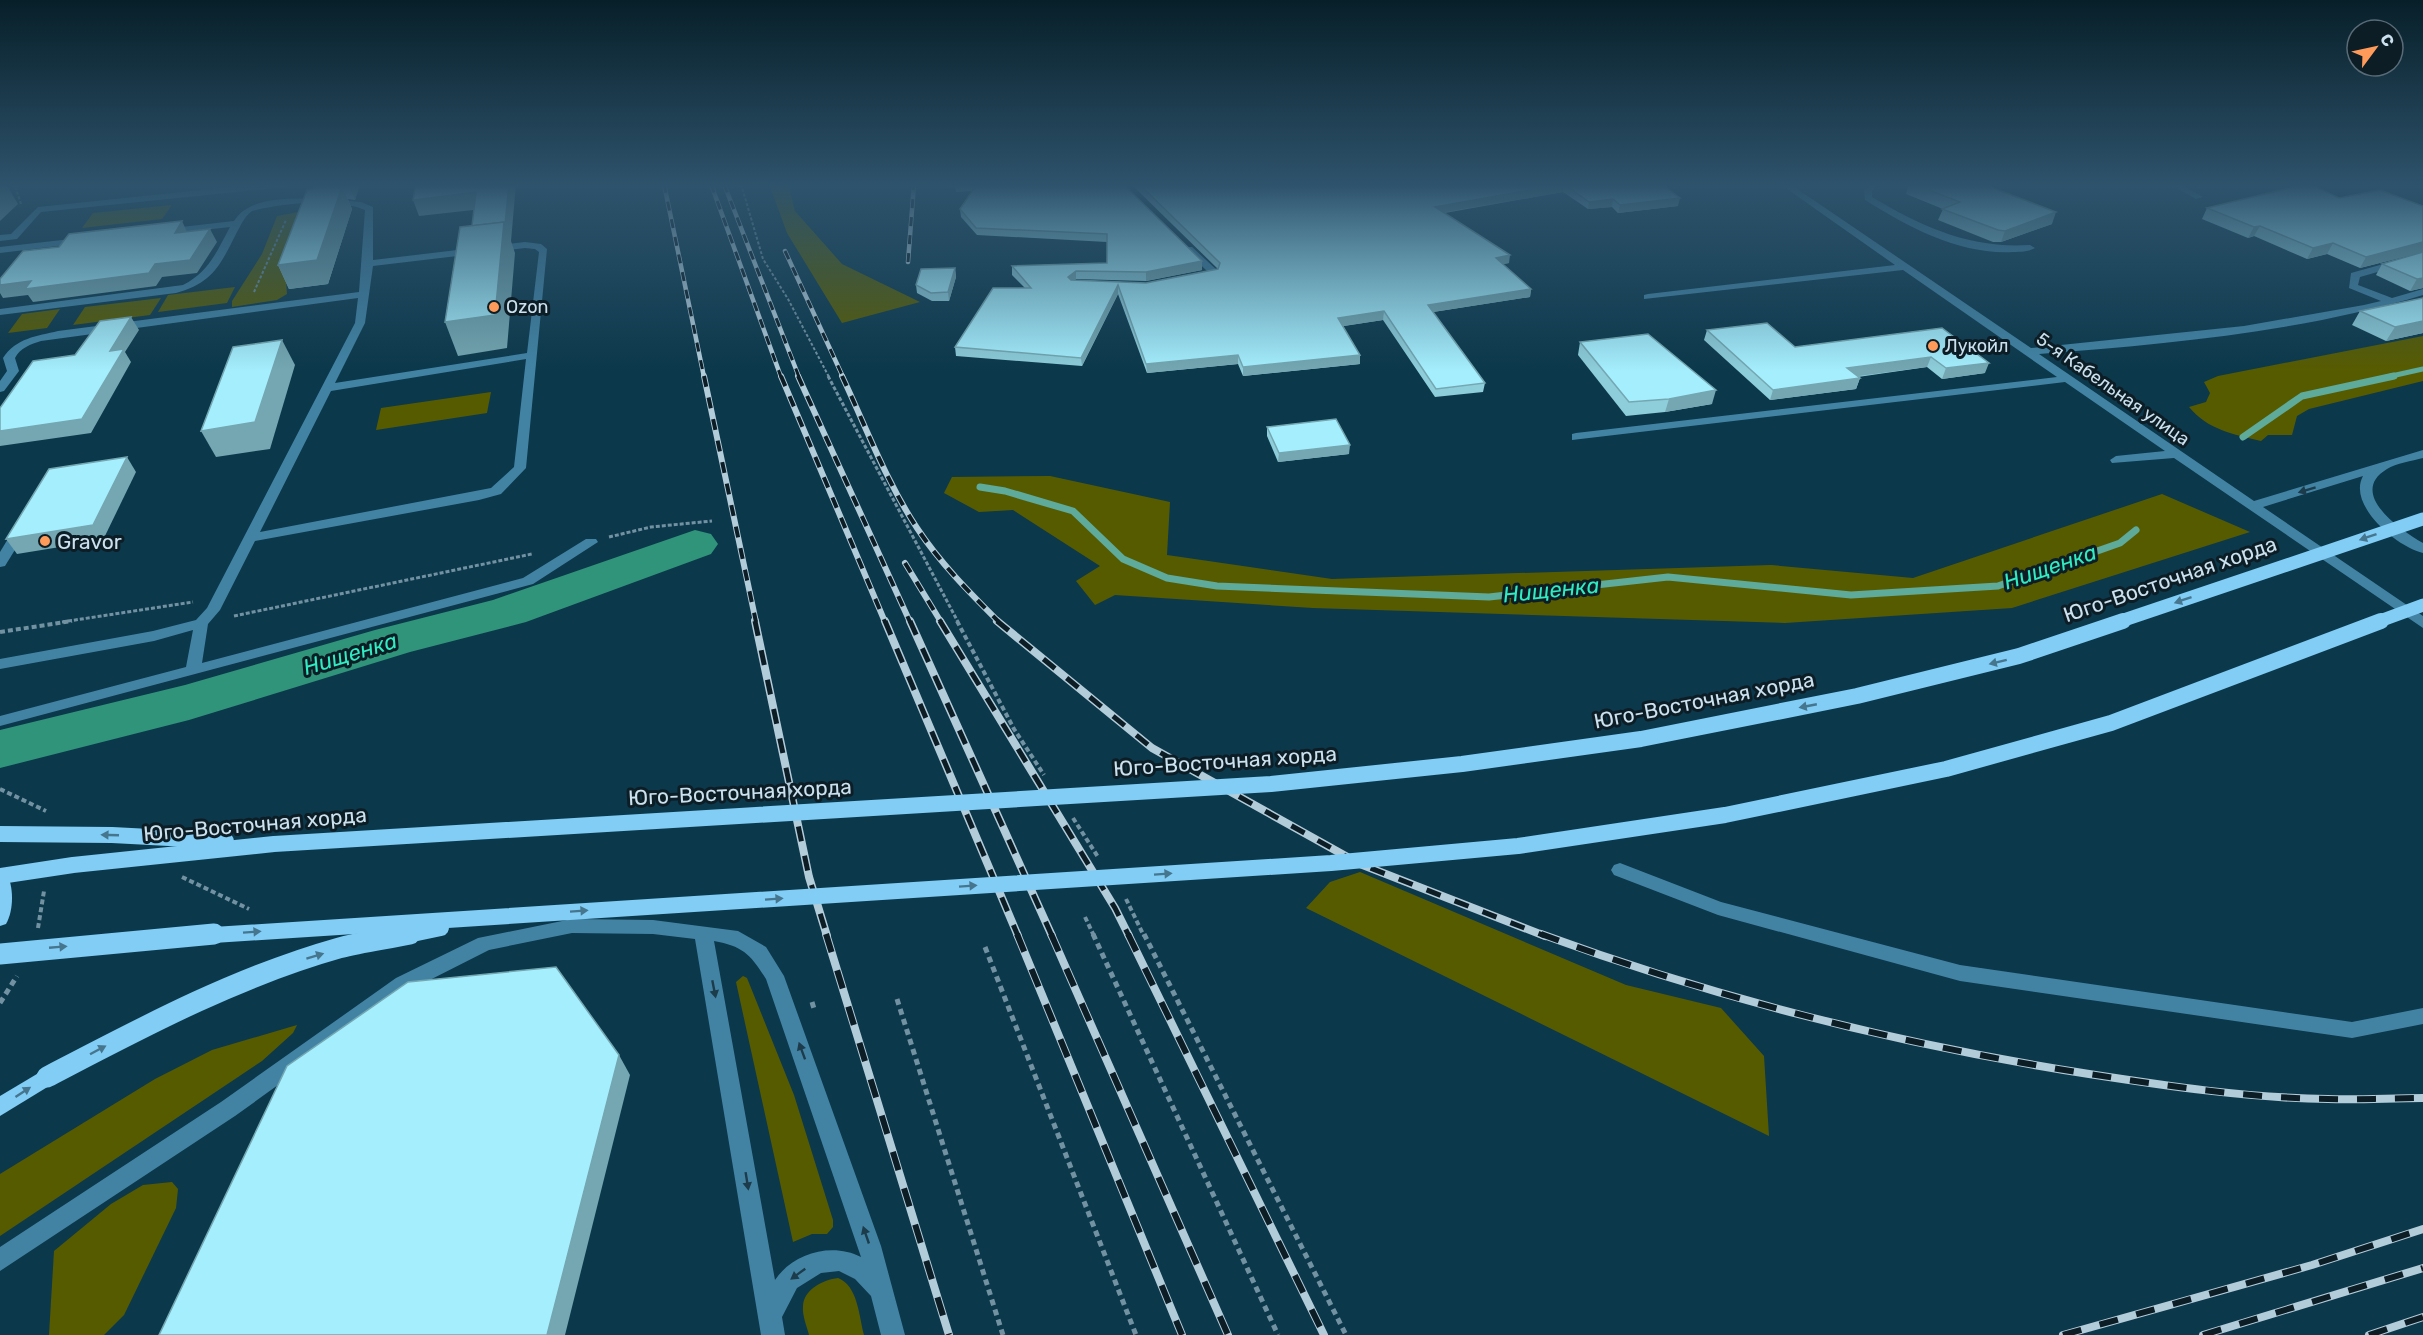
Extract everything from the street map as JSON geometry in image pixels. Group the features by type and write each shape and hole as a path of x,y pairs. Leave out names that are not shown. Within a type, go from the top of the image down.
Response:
{"main road":[{"name":"Юго-Восточная хорда","path":"0,877 73,865 274,844 1271,784 1462,764 1641,739 1857,696 2019,656 2423,519"},
{"path":"0,954 215,934 1331,863 1518,846 1725,814 1946,769 2111,723 2423,605"},
{"path":"0,834 112,835 274,844"},
{"path":"0,877 3,902 0,919"},
{"path":"0,1107 47,1077 159,1019 283,966 390,937 521,915"}],"street":[{"path":"0,250 28,246"},
{"path":"23,256 30,246"},
{"path":"0,312 172,291 193,285 206,278 224,246"},
{"path":"0,664 154,636 201,623 213,610 233,554 248,538 360,323 369,246"},
{"path":"368,264 514,246"},
{"path":"248,538 496,491 520,468 544,260 544,251 538,246"},
{"path":"1186,246 1214,273 1191,278"},
{"name":"5-я Кабельная улица","path":"1874,246 2423,623"},
{"path":"1990,246 2008,251 2030,248"},
{"path":"2393,302 2353,286 2355,275 2423,256"},
{"path":"1648,297 1904,267"},
{"path":"2028,352 2230,331 2321,317 2393,302 2423,292"},
{"path":"13,371 9,358 11,353 34,340 58,334 364,294"},
{"path":"326,388 533,355"},
{"path":"0,373 13,371"},
{"path":"0,389 13,371"},
{"path":"1576,437 2066,379"},
{"path":"2116,460 2176,454"},
{"path":"2252,506 2423,454"},
{"path":"2388,465 2369,477 2365,485 2365,494 2379,516 2423,549"},
{"path":"0,563 7,541 32,511"},
{"path":"3,721 528,581 591,542"},
{"path":"193,671 201,623"},
{"path":"1620,870 1718,908 1960,972 2352,1030 2423,1016"},
{"path":"0,1260 228,1110 403,984 486,943 572,926 653,927 738,938 759,952 775,976 863,1224 893,1335"},
{"path":"703,932 729,1070 771,1326"},
{"path":"771,1326 784,1286 797,1273 822,1260 844,1259 863,1269 882,1291"}],"path":[{"path":"250,302 275,246"},
{"path":"759,246 763,259 788,299 1014,729 1046,778"},
{"path":"591,542 651,527 712,521"},
{"path":"201,623 534,554"},
{"path":"0,632 217,598"},
{"path":"0,789 50,813"},
{"path":"1071,816 1103,865"},
{"path":"178,875 253,911"},
{"path":"1122,894 1135,913 1346,1335"},
{"path":"1085,917 1278,1335"},
{"path":"985,947 1136,1335"},
{"path":"897,999 1003,1335"}],"shaded area":[{"path":"265,246 295,246 286,281 287,294 277,300 232,307 232,301"},
{"path":"795,246 826,246 842,264 920,302 842,323"},
{"path":"235,287 227,303 158,312 168,295"},
{"path":"161,298 150,315 73,325 85,307"},
{"path":"60,309 47,328 8,333 22,314"},
{"path":"2423,336 2423,381 2309,409 2297,416 2292,435 2268,435 2261,441 2241,436 2204,421 2189,407 2206,402 2210,393 2204,382 2218,376"},
{"path":"491,392 487,413 376,430 381,408"},
{"path":"1050,476 1170,502 1167,555 1332,579 1771,565 1913,578 2162,494 2250,532 2012,608 1785,623 1313,608 1115,595 1095,605 1076,581 1100,566 1013,510 979,512 944,493 952,477"},
{"path":"1360,872 1626,985 1721,1008 1764,1056 1769,1136 1306,908 1330,882"},
{"path":"743,976 747,978 794,1095 833,1220 833,1227 827,1234 812,1234 793,1242 736,982"},
{"path":"297,1025 293,1033 262,1061 0,1236 0,1174 155,1079 212,1050"},
{"path":"172,1182 178,1189 176,1208 124,1315 104,1335 49,1335 54,1251 111,1204 143,1185"},
{"path":"838,1278 845,1282 854,1295 864,1335 809,1335 803,1310 804,1300 815,1286"}],"building":[{"path":"199,246 190,260 155,264 149,273 25,289 31,281 0,285 0,279 23,251 59,247"},
{"path":"285,246 322,246 317,260 278,265"},
{"path":"457,246 502,246 495,315 445,322"},
{"path":"1107,246 1187,246 1202,261 1146,272 1076,271 1068,277 1071,280 1146,283 1218,269 1220,263 1203,246 1496,246 1510,255 1496,258 1531,289 1428,305 1485,383 1436,389 1384,311 1338,318 1360,355 1243,367 1238,355 1146,364 1118,285 1081,358 955,347 993,288 1031,288 1012,266 1107,263"},
{"path":"2341,246 2407,246 2366,257"},
{"path":"2423,252 2423,278 2417,279 2382,264"},
{"path":"955,268 948,292 931,293 916,285 921,269"},
{"path":"2423,298 2423,321 2395,327 2360,311"},
{"path":"131,317 110,351 124,349 82,419 0,431 0,408 33,361 75,355 100,321"},
{"path":"1767,323 1795,347 1942,328 1989,363 1946,368 1931,357 1847,368 1860,378 1773,390 1707,330"},
{"path":"1648,334 1716,390 1669,399 1629,402 1580,342"},
{"path":"282,340 255,422 201,431 233,347"},
{"path":"1336,419 1350,445 1279,453 1267,427"},
{"path":"127,457 93,525 6,539 49,469"},
{"path":"556,967 619,1055 547,1335 159,1335 287,1066 408,982"}],"waterway":[{"name":"Нищенка","path":"2387,377 2423,369"},
{"name":"Нищенка","path":"2243,437 2302,396 2394,376"},
{"name":"Нищенка","path":"980,487 1005,491 1073,511 1123,559 1167,578 1217,586 1489,597 1668,577 1851,595 1998,586 2120,543 2136,530"},
{"name":"Нищенка","path":"0,749 189,702 393,641 509,611 695,544"}],"railway":[{"path":"677,246 704,377"},
{"path":"734,246 781,377"},
{"path":"748,246 799,377"},
{"path":"908,262 909,246"},
{"path":"785,251 843,377"},
{"path":"704,376 756,622"},
{"path":"781,376 885,622"},
{"path":"798,376 910,622"},
{"path":"842,376 886,473 917,528 945,565 999,622"},
{"path":"905,563 941,622"},
{"path":"755,621 809,877 827,936"},
{"path":"885,621 1018,936"},
{"path":"910,621 1052,936"},
{"path":"940,621 1115,908 1128,934"},
{"path":"997,621 1152,748 1360,864 1545,936"},
{"path":"826,934 949,1335"},
{"path":"1017,934 1182,1335"},
{"path":"1051,934 1228,1335"},
{"path":"1128,934 1324,1335"},
{"path":"1541,934 1743,999 1881,1034 2019,1062 2148,1083 2238,1094 2328,1099 2423,1098"},
{"path":"2063,1335 2312,1265 2423,1229"},
{"path":"2203,1335 2423,1268"},
{"path":"2369,1335 2423,1317"}],"place":[{"name":"Ozon","path":"494,307"},
{"name":"Лукойл","path":"1933,346"},
{"name":"Gravor","path":"45,541"}]}
